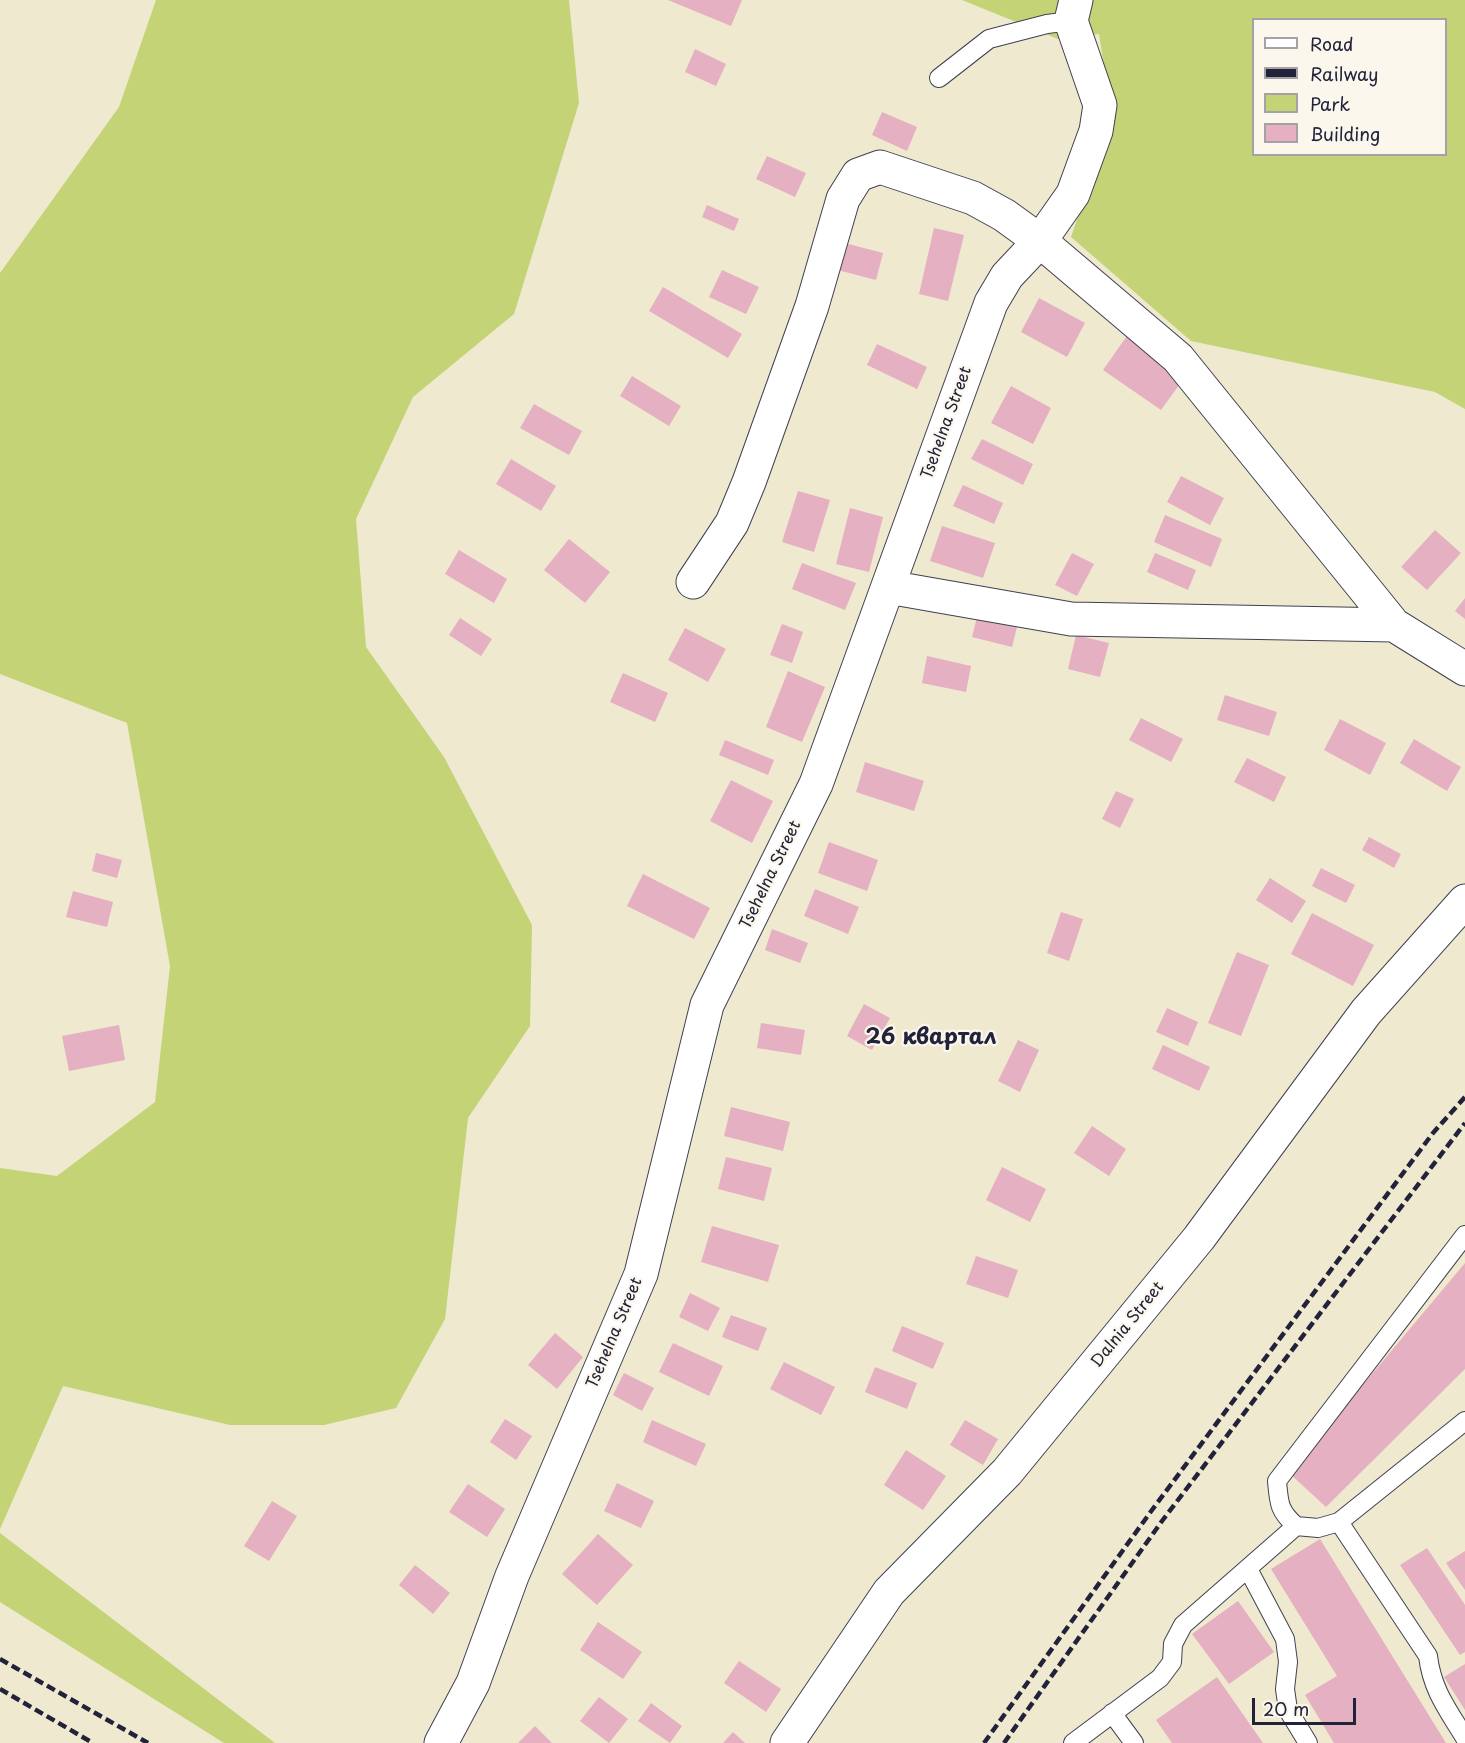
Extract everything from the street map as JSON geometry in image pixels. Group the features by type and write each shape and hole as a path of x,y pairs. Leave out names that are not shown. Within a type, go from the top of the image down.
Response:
{"street":[{"name":"Tsehelna Street","path":"441,1743 473,1683 512,1576 641,1274 707,1005 816,784 991,303 1007,276 1040,241 1073,194 1096,131 1100,105 1074,11"},
{"path":"693,582 732,523 749,482 812,306 843,199 858,175 880,166 973,198 1004,215 1040,241 1178,358 1394,625 1465,669"},
{"path":"888,587 1071,619 1394,625"},
{"name":"Dalnia Street","path":"787,1743 889,1592 1007,1472 1199,1238 1366,1012 1465,902"}],"lane":[{"path":"939,78 989,39 1047,24 1074,11"},
{"path":"1465,1235 1277,1481 1279,1500 1284,1515 1296,1527 1318,1528 1339,1522 1465,1421"},
{"path":"1339,1522 1428,1656 1430,1675 1440,1697 1465,1738"},
{"path":"1073,1743 1160,1678 1172,1662 1173,1644 1183,1625 1296,1527"},
{"path":"1248,1569 1285,1639 1288,1662 1285,1689 1288,1710 1308,1743"},
{"path":"1112,1713 1134,1743"}],"green space":[{"path":"156,0 569,0 579,103 514,314 413,397 356,519 366,647 444,757 532,925 530,1026 468,1118 445,1319 396,1408 324,1425 230,1425 63,1386 0,1529 0,1168 57,1176 155,1102 170,966 127,723 0,674 0,273 119,107"},
{"path":"962,0 1465,0 1465,409 1435,392 1191,341 1071,237 1112,118 1099,34 1058,39"},
{"path":"0,1533 275,1743 224,1743 0,1602"}],"building":[{"path":"668,0 742,0 731,26"},
{"path":"695,49 726,64 716,86 685,72"},
{"path":"882,112 917,127 907,151 872,135"},
{"path":"767,156 806,173 795,197 756,179"},
{"path":"707,205 739,219 734,231 702,217"},
{"path":"934,228 964,235 948,301 919,294"},
{"path":"837,241 883,253 876,280 830,268"},
{"path":"722,270 759,287 746,314 709,297"},
{"path":"663,287 742,334 728,358 649,311"},
{"path":"1039,298 1085,323 1067,357 1021,332"},
{"path":"1129,333 1187,374 1161,410 1103,370"},
{"path":"877,344 927,367 917,389 867,365"},
{"path":"632,376 681,406 669,426 620,396"},
{"path":"1011,386 1051,408 1033,444 991,423"},
{"path":"534,404 582,431 569,455 520,428"},
{"path":"982,439 1033,464 1023,485 971,459"},
{"path":"511,459 556,486 541,511 496,484"},
{"path":"1181,476 1224,498 1210,525 1167,502"},
{"path":"963,485 1003,503 994,524 953,506"},
{"path":"798,491 830,500 814,552 782,542"},
{"path":"850,508 883,517 869,572 836,564"},
{"path":"1165,515 1222,539 1211,567 1154,542"},
{"path":"942,526 995,543 983,578 930,561"},
{"path":"1435,530 1461,553 1427,590 1401,567"},
{"path":"569,539 610,572 585,603 544,570"},
{"path":"459,550 507,579 494,603 445,574"},
{"path":"1072,553 1094,564 1077,596 1055,585"},
{"path":"1155,553 1196,570 1188,590 1147,572"},
{"path":"802,563 856,583 845,610 792,589"},
{"path":"1465,598 1465,619 1455,611"},
{"path":"978,613 1018,623 1012,647 972,637"},
{"path":"460,618 492,639 481,656 449,635"},
{"path":"782,624 803,632 792,663 770,655"},
{"path":"685,628 726,649 708,682 668,660"},
{"path":"1076,635 1109,643 1100,677 1068,669"},
{"path":"927,656 971,666 966,692 922,683"},
{"path":"788,671 825,687 802,742 766,727"},
{"path":"623,673 668,693 655,722 610,702"},
{"path":"1225,695 1277,712 1269,736 1217,720"},
{"path":"1141,718 1183,739 1171,762 1129,740"},
{"path":"1340,719 1386,743 1370,775 1324,750"},
{"path":"1414,739 1461,767 1447,791 1400,763"},
{"path":"725,740 774,760 768,775 719,755"},
{"path":"1247,758 1286,777 1274,802 1234,782"},
{"path":"865,762 924,781 914,811 856,792"},
{"path":"731,780 773,801 752,843 710,821"},
{"path":"1116,791 1134,799 1120,828 1102,819"},
{"path":"1369,837 1401,854 1394,868 1362,850"},
{"path":"829,842 878,860 867,891 818,873"},
{"path":"96,853 122,860 117,878 92,871"},
{"path":"1321,868 1355,885 1346,903 1312,886"},
{"path":"643,874 710,908 694,939 627,906"},
{"path":"1270,878 1306,901 1292,923 1256,900"},
{"path":"815,889 859,907 848,934 804,916"},
{"path":"73,891 113,902 107,927 66,917"},
{"path":"1061,912 1083,919 1069,961 1047,953"},
{"path":"1312,913 1374,945 1353,986 1291,954"},
{"path":"772,929 808,943 800,963 765,950"},
{"path":"1237,952 1269,965 1241,1036 1208,1023"},
{"path":"864,1004 890,1018 872,1050 847,1036"},
{"path":"1167,1008 1198,1022 1188,1046 1156,1032"},
{"path":"761,1023 805,1030 801,1055 757,1048"},
{"path":"119,1025 125,1060 69,1071 62,1036"},
{"path":"1018,1040 1039,1050 1020,1092 998,1081"},
{"path":"1163,1045 1210,1067 1199,1091 1152,1069"},
{"path":"731,1107 790,1122 783,1151 724,1136"},
{"path":"1092,1126 1126,1149 1109,1176 1074,1153"},
{"path":"726,1157 772,1168 764,1201 718,1189"},
{"path":"1002,1167 1046,1189 1030,1222 986,1200"},
{"path":"712,1226 779,1245 768,1282 701,1262"},
{"path":"976,1256 1018,1270 1008,1298 966,1284"},
{"path":"1465,1263 1465,1369 1326,1507 1289,1473"},
{"path":"690,1293 720,1308 708,1331 679,1317"},
{"path":"731,1315 767,1328 758,1351 722,1337"},
{"path":"902,1326 944,1343 933,1369 892,1351"},
{"path":"555,1333 583,1357 557,1389 528,1365"},
{"path":"673,1343 723,1366 709,1396 659,1372"},
{"path":"784,1362 835,1387 821,1415 770,1389"},
{"path":"875,1367 917,1383 907,1409 865,1392"},
{"path":"624,1373 654,1388 642,1411 613,1395"},
{"path":"505,1419 532,1436 516,1460 490,1442"},
{"path":"652,1420 706,1444 696,1466 643,1442"},
{"path":"965,1420 998,1439 983,1465 950,1445"},
{"path":"906,1450 946,1476 923,1510 884,1485"},
{"path":"617,1483 654,1501 641,1528 604,1511"},
{"path":"468,1484 505,1509 487,1537 449,1512"},
{"path":"272,1501 297,1516 269,1561 244,1546"},
{"path":"598,1534 633,1565 597,1605 562,1574"},
{"path":"1320,1539 1446,1743 1334,1743 1305,1695 1337,1676 1271,1569"},
{"path":"1427,1548 1465,1605 1465,1652 1460,1655 1400,1565"},
{"path":"1465,1551 1465,1590 1446,1563"},
{"path":"415,1565 450,1593 433,1614 399,1585"},
{"path":"1238,1601 1274,1652 1229,1684 1192,1634"},
{"path":"598,1622 642,1652 623,1679 580,1650"},
{"path":"739,1661 781,1689 766,1712 724,1683"},
{"path":"1465,1664 1465,1710 1444,1677"},
{"path":"1217,1677 1263,1743 1172,1743 1156,1720"},
{"path":"599,1697 628,1719 609,1743 580,1721"},
{"path":"651,1703 682,1726 670,1743 638,1721"},
{"path":"535,1726 552,1743 518,1743"},
{"path":"733,1732 745,1743 723,1743"}],"railway":[{"path":"984,1743 1152,1510 1433,1133 1465,1097"},
{"path":"1004,1743 1162,1521 1465,1123"},
{"path":"0,1659 148,1743"},
{"path":"0,1689 93,1743"}],"district":[{"name":"26 квартал","path":"931,1038"}]}
